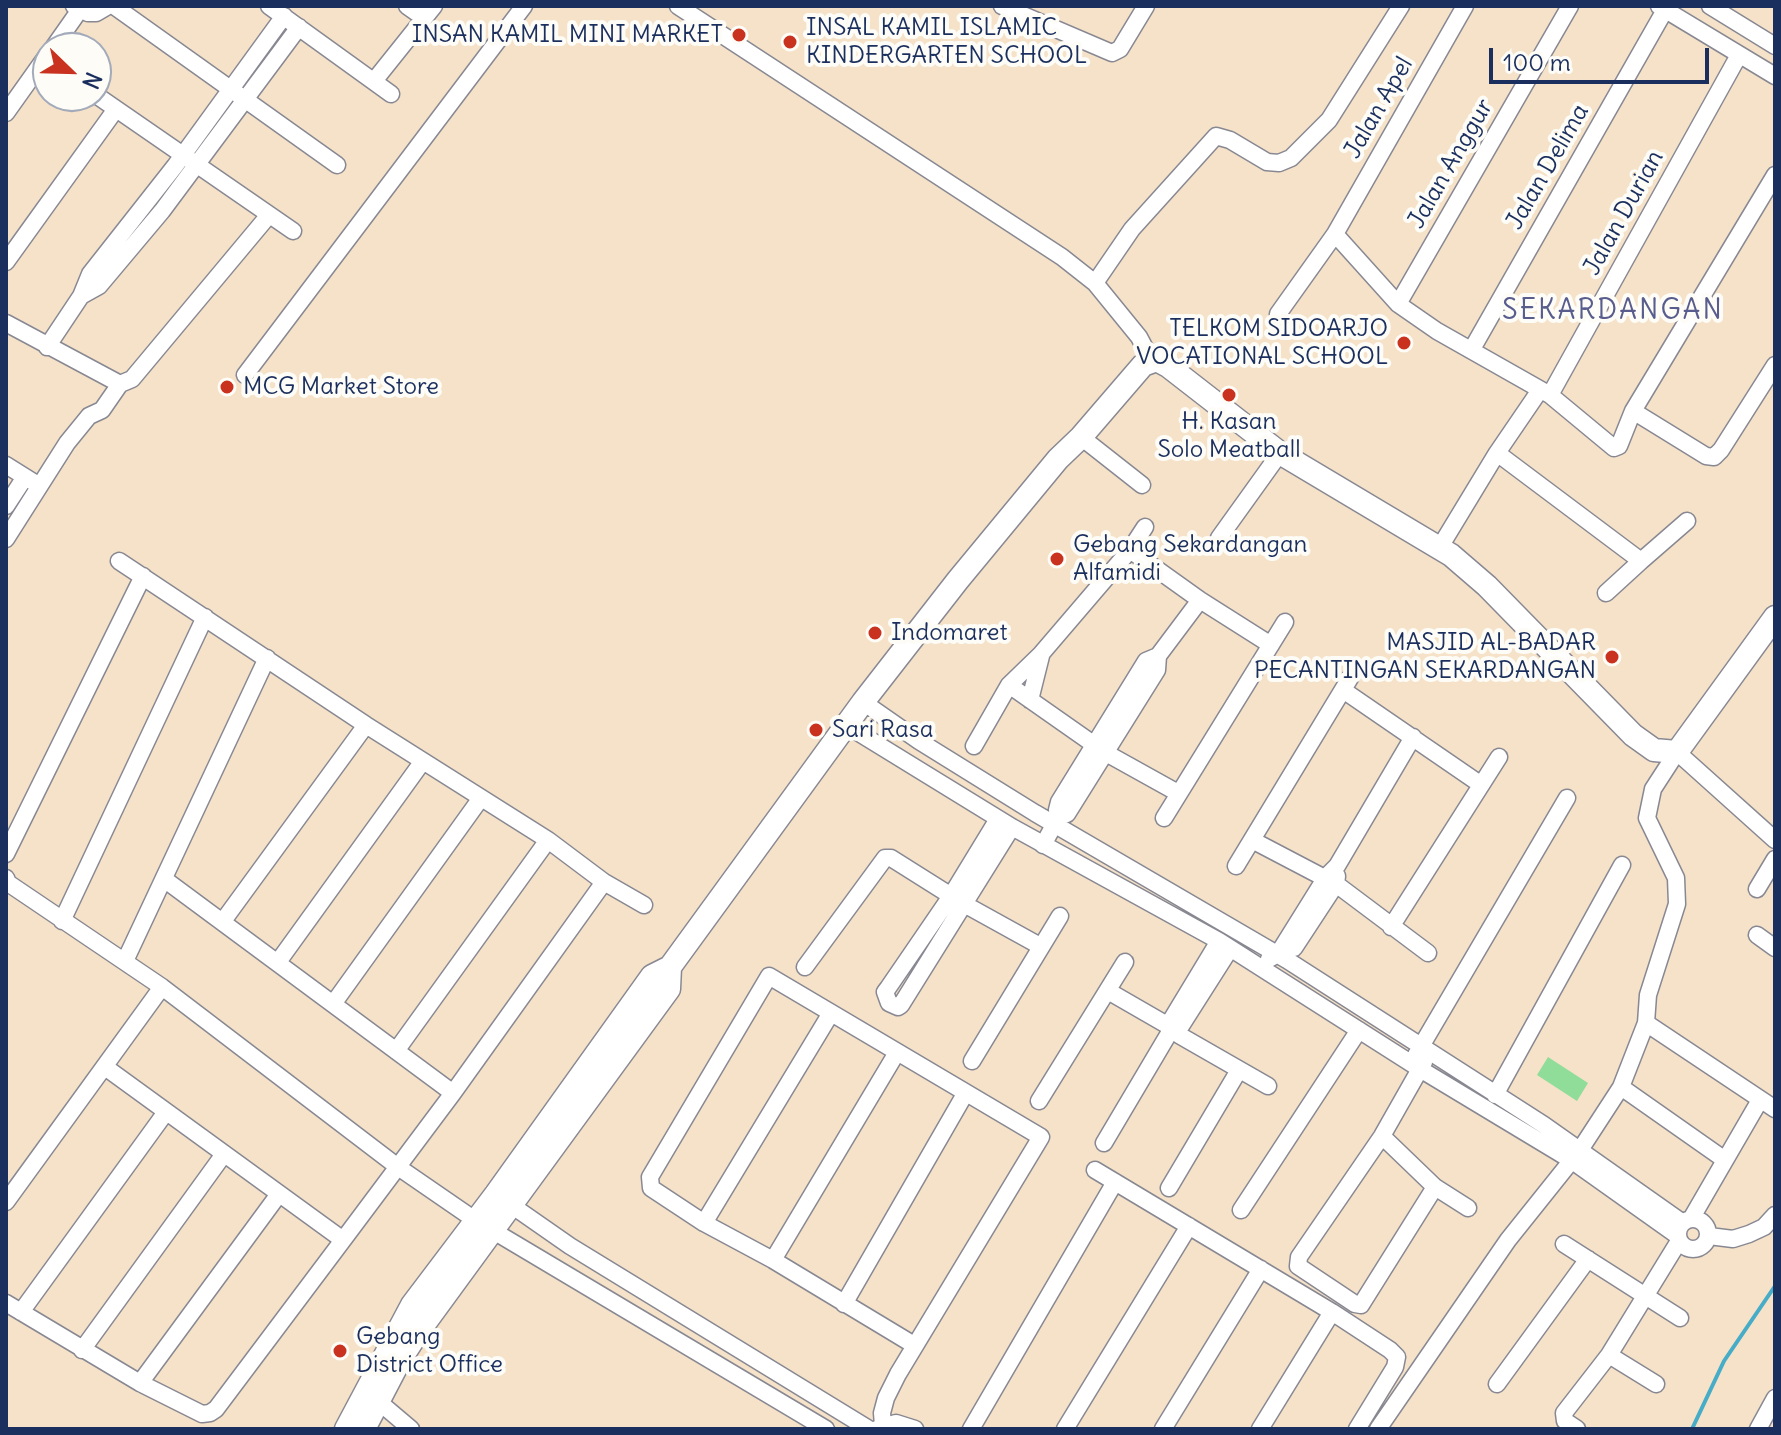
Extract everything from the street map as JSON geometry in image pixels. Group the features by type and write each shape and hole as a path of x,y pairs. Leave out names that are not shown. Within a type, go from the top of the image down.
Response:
{"street":[{"path":"62,32 76,8 96,13 111,6 337,165"},
{"path":"269,6 391,94"},
{"path":"374,81 430,10 407,6"},
{"path":"245,375 524,6"},
{"path":"364,1429 372,1396 412,1305 483,1226 652,976 670,967 863,702 975,558 1143,365 1148,354 1146,347 1095,283 1042,243 678,6"},
{"path":"1002,6 1112,53 1120,49 1146,6"},
{"path":"1095,283 1132,229 1216,136 1230,140 1267,162 1279,163 1291,158 1329,120 1401,6"},
{"name":"Jalan Apel","path":"1278,314 1335,234 1465,6"},
{"name":"Jalan Anggur","path":"1398,304 1570,6"},
{"path":"1710,6 1775,46"},
{"path":"1662,8 1775,76"},
{"name":"Jalan Delima","path":"1472,349 1662,8"},
{"path":"190,160 232,90 284,16"},
{"path":"47,347 81,296 90,274 246,100 299,27"},
{"name":"Jalan Durian","path":"1440,547 1497,453 1545,392 1739,55"},
{"path":"6,113 32,76"},
{"path":"112,106 293,231"},
{"path":"6,262 116,109"},
{"path":"1335,234 1398,304 1437,331 1545,392 1614,448 1619,446 1633,411 1775,175"},
{"path":"6,506 89,416 102,410 120,384 132,379 269,215"},
{"path":"6,323 120,384"},
{"path":"1143,365 1157,360 1168,366 1280,453 1440,547 1487,586 1633,735 1654,750 1677,752 1775,840"},
{"path":"1633,411 1706,456 1714,457 1775,365"},
{"path":"1081,437 1142,485"},
{"path":"1219,538 1280,453"},
{"path":"1497,453 1641,561"},
{"path":"6,465 23,487"},
{"path":"6,539 23,487"},
{"path":"1606,593 1687,521"},
{"path":"974,746 1009,685 1041,654 1130,550 1145,527"},
{"path":"1130,550 1271,645"},
{"path":"119,561 366,725 548,840 604,882 644,905"},
{"path":"6,854 143,576"},
{"path":"1043,845 1057,820 1059,802 1084,775 1119,717 1157,670 1158,656 1200,600"},
{"path":"62,921 205,617"},
{"path":"1378,1429 1508,1240 1575,1155 1621,1087 1646,1023 1648,995 1677,904 1676,878 1647,818 1648,802 1677,752 1775,617"},
{"path":"1164,818 1285,622"},
{"path":"1030,700 1041,654"},
{"path":"125,961 267,658"},
{"path":"1236,866 1356,668"},
{"path":"1009,685 1100,749 1178,793"},
{"path":"1343,690 1480,784"},
{"path":"863,702 919,741 1035,813 1057,820 1282,957 1495,1095 1683,1230"},
{"path":"223,921 366,725"},
{"path":"846,725 1011,827 1224,945 1416,1066 1575,1155"},
{"path":"1265,970 1282,957 1413,737"},
{"path":"906,760 919,741"},
{"path":"1391,927 1499,757"},
{"path":"278,962 423,761"},
{"path":"333,1004 481,798"},
{"path":"1435,1187 1361,1305 1298,1266 1299,1257 1382,1136 1416,1066 1567,798"},
{"path":"957,900 901,1005 898,1007 889,1003 885,992 1011,827 1035,813"},
{"path":"396,1051 548,840"},
{"path":"1252,840 1333,876 1391,927 1428,953"},
{"path":"805,967 885,858 891,858 957,900 1040,946"},
{"path":"1495,1095 1622,865"},
{"path":"1757,889 1773,868"},
{"path":"6,878 8,883 62,921 162,987 398,1167 483,1226 826,1429"},
{"path":"164,879 453,1093"},
{"path":"6,1303 140,1383 202,1414 216,1409 453,1093 604,882"},
{"path":"972,1061 1060,916"},
{"path":"1757,935 1775,948"},
{"path":"1104,1143 1224,945"},
{"path":"1039,1101 1125,962"},
{"path":"876,1428 886,1398 914,1345 1041,1137 896,1054 769,976 650,1177 651,1188 704,1223 773,1260 914,1345"},
{"path":"6,1202 162,987"},
{"path":"1108,991 1268,1086"},
{"path":"704,1223 831,1013"},
{"path":"1577,1429 1565,1421 1564,1413 1609,1355 1725,1160 1768,1104 1646,1023"},
{"path":"1241,1210 1359,1030"},
{"path":"773,1260 896,1054"},
{"path":"105,1067 343,1240"},
{"path":"1169,1188 1239,1070"},
{"path":"1621,1087 1725,1160"},
{"path":"844,1304 965,1094"},
{"path":"21,1312 166,1112"},
{"path":"1382,1136 1435,1187 1468,1208"},
{"path":"82,1350 224,1154"},
{"path":"1095,1170 1332,1312 1397,1357 1395,1367 1357,1429"},
{"path":"971,1429 1115,1182"},
{"path":"140,1383 279,1194"},
{"path":"503,1199 570,1246 876,1428 896,1423 915,1429"},
{"path":"1709,1236 1733,1239 1749,1234 1764,1227 1775,1215"},
{"path":"1704,1223 1709,1236 1707,1242 1696,1250 1683,1246 1683,1230 1704,1223"},
{"path":"1065,1429 1189,1226"},
{"path":"1564,1244 1680,1318"},
{"path":"557,1269 570,1246"},
{"path":"1497,1384 1588,1259"},
{"path":"1163,1429 1261,1269"},
{"path":"1260,1429 1332,1312"},
{"path":"1609,1355 1656,1384"},
{"path":"346,1429 372,1396"},
{"path":"372,1396 411,1429"},
{"path":"1758,1429 1775,1398"}],"green space":[{"path":"1548,1057 1588,1083 1577,1101 1537,1075"}],"waterway":[{"path":"1692,1429 1724,1361 1775,1286"}],"place":[{"name":"INSAN KAMIL MINI MARKET","path":"739,35"},
{"name":"INSAL KAMIL ISLAMIC KINDERGARTEN SCHOOL","path":"790,42"},
{"name":"TELKOM SIDOARJO VOCATIONAL SCHOOL","path":"1404,343"},
{"name":"MCG Market Store","path":"227,387"},
{"name":"H. Kasan Solo Meatball","path":"1229,395"},
{"name":"Gebang Sekardangan Alfamidi","path":"1057,559"},
{"name":"Indomaret","path":"875,633"},
{"name":"MASJID AL-BADAR PECANTINGAN SEKARDANGAN","path":"1612,657"},
{"name":"Sari Rasa","path":"816,730"},
{"name":"Gebang District Office","path":"340,1351"}],"district":[{"name":"SEKARDANGAN","path":"1613,311"}]}
